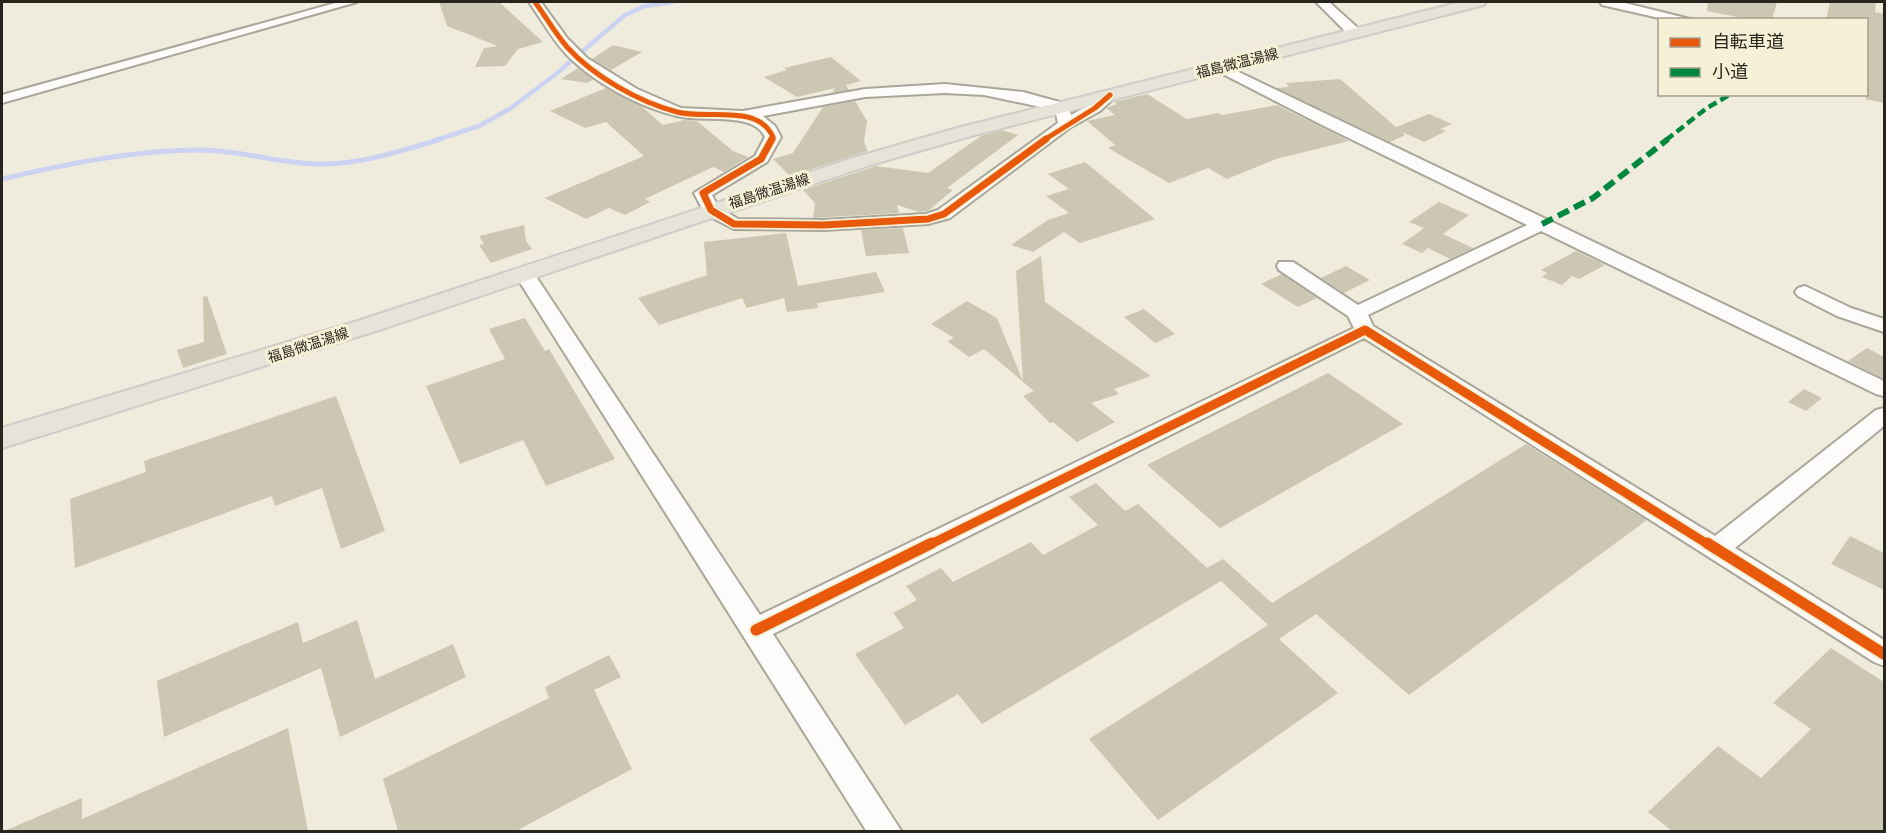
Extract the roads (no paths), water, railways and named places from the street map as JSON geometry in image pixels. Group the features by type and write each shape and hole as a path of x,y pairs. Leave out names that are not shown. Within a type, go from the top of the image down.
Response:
{"main road":[{"name":"福島微温湯線","path":"2,438 273,356 860,162 1064,115 1110,95 1478,2"}],"street":[{"path":"2,99 351,2"},
{"path":"535,2 582,62 629,90 668,109 684,114 747,115 756,117 765,124 773,136 761,159 703,193 711,210 735,224 859,224 928,219 944,214 1064,115 1038,99 993,90 936,88 838,97 747,115"},
{"path":"1322,2 1355,33"},
{"path":"1606,2 1679,18"},
{"path":"1220,67 1327,122 1884,389"},
{"path":"756,630 1361,321 1542,224"},
{"path":"1286,266 1361,321 1884,654"},
{"path":"524,273 642,460 756,630 886,831"},
{"path":"1805,292 1844,312 1884,326"},
{"path":"1717,549 1884,416"}],"waterway":[{"path":"436,140 479,126 511,108 556,74 625,15 645,6 672,2"},
{"path":"2,179 100,159 150,152 200,150 302,163 333,164 380,156 441,139"}]}
